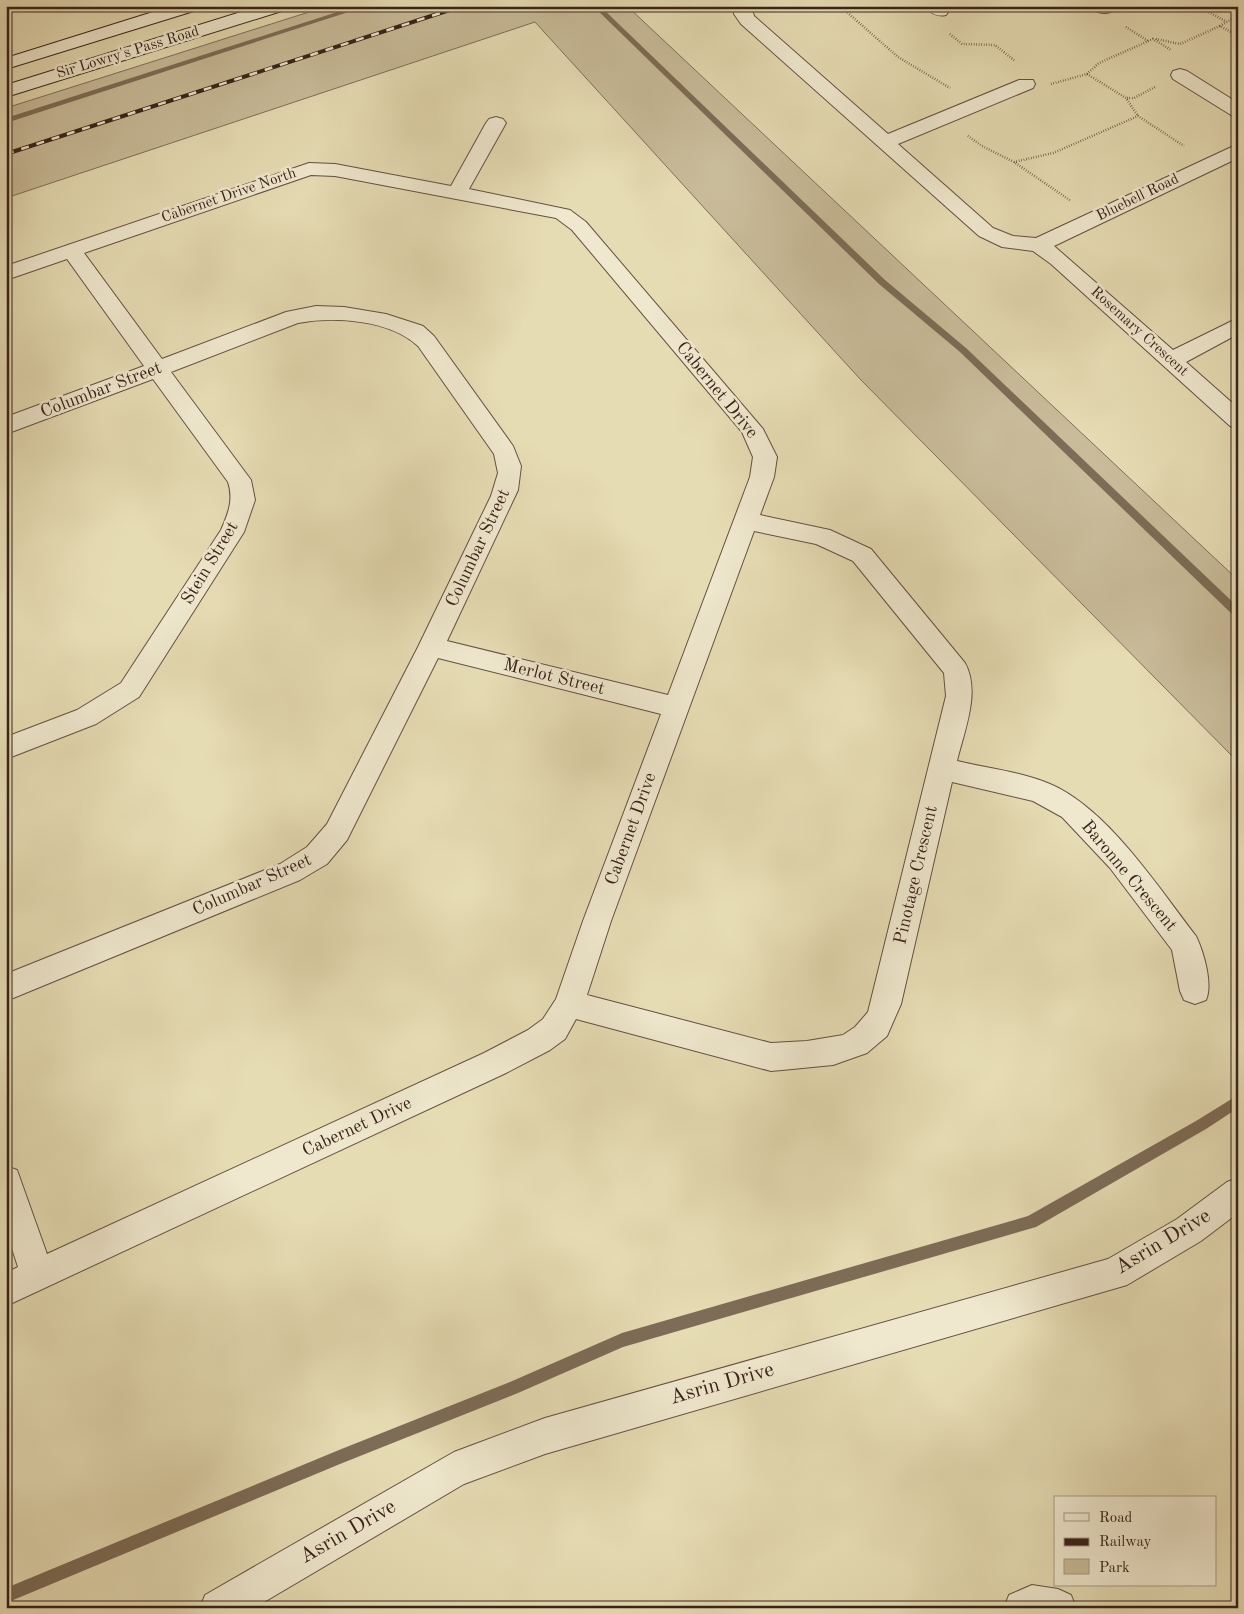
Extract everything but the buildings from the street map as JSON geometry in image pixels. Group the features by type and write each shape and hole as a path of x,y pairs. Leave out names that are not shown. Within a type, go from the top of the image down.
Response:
{"street":[{"name":"Sir Lowry's Pass Road","path":"6,64 190,6"},
{"name":"Sir Lowry's Pass Road","path":"6,92 279,6"},
{"path":"742,6 743,14 747,20 986,232 1009,242 1039,245"},
{"path":"1180,75 1238,110"},
{"path":"886,142 1026,84"},
{"path":"457,193 496,123"},
{"name":"Bluebell Road","path":"1039,245 1238,150"},
{"name":"Cabernet Drive North","path":"6,273 309,169 335,170 457,193"},
{"name":"Cabernet Drive","path":"6,1290 539,1040 554,1029 569,1004 676,707 747,521 762,477 765,457 760,442 752,428 578,226 563,214 457,193"},
{"name":"Rosemary Crescent","path":"1039,245 1058,259 1238,421"},
{"name":"Stein Street","path":"6,748 91,716 112,705 130,690 232,532 243,507 244,492 239,480 71,250"},
{"name":"Columbar Street","path":"6,426 270,324 316,313 344,314 386,320 415,331 426,341 506,452 510,468 508,484 500,503 431,647 337,832 326,848 311,862 6,988"},
{"path":"1170,360 1238,325"},
{"name":"Pinotage Crescent","path":"569,1004 771,1057 804,1056 837,1049 866,1038 879,1024 886,1004 958,696 959,682 956,670 946,655 862,555 850,547 816,534 747,521"},
{"name":"Merlot Street","path":"431,647 676,707"},
{"name":"Baronne Crescent","path":"941,768 1040,792 1072,809 1120,860 1186,945 1195,991"},
{"path":"6,1181 38,1276"},
{"name":"Asrin Drive","path":"218,1608 454,1470 563,1430 1115,1273 1189,1230 1238,1193"},
{"path":"1022,1608 1032,1604 1058,1608"}],"path":[{"path":"840,6 898,56 938,80 975,106"},
{"path":"1198,6 1225,22"},
{"path":"937,9 928,16 962,44 996,46 1015,60 1026,84 1048,85 1087,74 1099,63 1153,39 1180,44 1220,26 1238,15"},
{"path":"1220,26 1238,36"},
{"path":"1153,39 1195,67 1180,75"},
{"path":"1087,74 1126,98 1138,116 1210,163"},
{"path":"1014,162 1053,153 1138,116"},
{"path":"943,119 982,146 1014,162 1096,218"}],"green space":[{"path":"328,6 627,6 1238,580 1238,762 860,379 535,22 6,198 6,108"}],"waterway":[{"path":"6,121 364,6"},
{"path":"596,6 882,282 963,350 1238,613"},
{"path":"6,1596 339,1457 513,1388 622,1340 1031,1222 1201,1125 1238,1101"}],"railway":[{"path":"6,154 462,6"}]}
